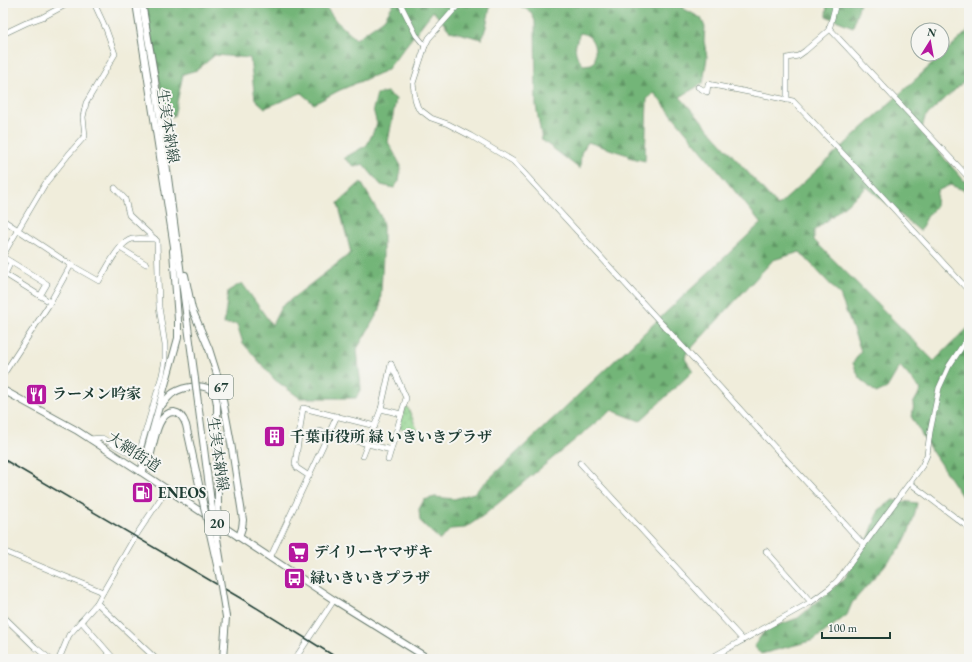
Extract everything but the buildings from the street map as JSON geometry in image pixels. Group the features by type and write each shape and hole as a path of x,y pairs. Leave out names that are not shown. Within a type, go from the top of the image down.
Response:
{"main road":[{"name":"生実本納線","path":"136,3 184,300 211,502 224,585 226,617 223,659"},
{"name":"生実本納線","path":"142,3 154,73 175,241"},
{"name":"67","path":"141,472 178,338 175,241"},
{"name":"67","path":"175,241 192,309 209,349 220,384 231,443 242,520 240,538"},
{"name":"67","path":"159,408 174,392 184,389 204,387 212,390 214,393 217,404 220,557"},
{"name":"大網街道","path":"3,390 90,439 334,600 429,659"},
{"path":"141,472 148,464 159,422 165,415 176,412 182,416 186,425 219,574 226,617"}],"street":[{"path":"3,28 3,33 43,17 69,3"},
{"path":"40,296 47,284 3,256 54,171 85,136 83,117 86,103 115,54 94,3"},
{"path":"400,3 416,35 425,46"},
{"path":"460,3 429,38 425,46 413,83 418,108 431,118 448,124 471,136 513,161 864,546"},
{"path":"787,100 787,58 798,56 805,52 829,30 836,3"},
{"path":"829,28 969,178"},
{"path":"698,87 707,92 708,84 793,102 849,160 969,291"},
{"path":"90,439 102,438 132,455 138,454 162,375 165,360 165,345 159,307 156,241 129,215 126,198 115,188"},
{"path":"3,220 71,265 99,281 120,248 127,242 138,238 155,239"},
{"path":"120,248 146,264"},
{"path":"11,262 5,274 50,302"},
{"path":"3,375 50,302 71,265"},
{"path":"709,659 811,602 838,580 910,483 928,455 930,432 939,388 969,336"},
{"path":"363,456 381,409 391,364 406,398 388,460"},
{"path":"308,476 297,468 295,464 303,408 375,426"},
{"path":"381,409 401,414"},
{"path":"270,558 337,416"},
{"path":"319,431 329,435 391,450"},
{"path":"580,463 743,640"},
{"path":"910,483 969,528"},
{"path":"59,659 69,635 97,603 133,540 167,489"},
{"path":"3,551 103,592"},
{"path":"766,551 811,602"},
{"path":"295,659 334,600"},
{"path":"97,603 156,659"},
{"path":"3,616 35,647 50,659"},
{"path":"81,621 114,659"},
{"path":"416,659 421,654"}],"green space":[{"path":"145,3 323,3 336,21 356,39 384,19 394,3 491,3 482,39 450,31 433,11 387,70 338,91 314,104 301,93 265,108 255,99 250,58 215,55 197,70 183,74 174,116 163,117 160,85"},
{"path":"515,3 609,3 652,11 651,3 682,3 684,9 701,18 705,27 704,41 707,57 703,83 680,97 778,206 934,62 950,62 950,48 969,30 969,77 925,117 921,132 969,186 969,192 950,185 937,191 936,206 927,217 920,231 867,187 814,231 814,240 934,361 969,327 969,507 931,450 912,418 914,402 921,390 900,366 887,388 876,393 859,377 853,363 861,351 840,295 800,252 773,260 686,354 685,359 693,371 640,421 611,410 484,515 465,528 451,529 440,540 420,521 419,509 424,500 435,497 454,499 474,493 761,223 654,93 647,99 645,161 628,157 628,155 588,142 581,153 580,169 542,140 536,105 535,21 531,12","holes":["580,33 588,36 593,43 595,60 592,64 583,65 577,57 576,46"]},
{"path":"827,3 860,3 853,27 826,16"},
{"path":"387,92 396,99 388,142 401,166 399,181 394,188 381,185 363,164 355,167 344,158 367,145 377,124 373,109 377,94"},
{"path":"361,182 381,217 383,226 383,256 380,309 357,349 361,388 356,398 300,398 275,380 243,343 237,324 224,324 228,291 242,283 272,325 281,307 351,253 338,203"},
{"path":"405,407 408,408 418,431 415,432 399,428"},
{"path":"893,500 917,503 909,532 900,548 852,603 847,615 814,640 761,654 754,646 765,630 798,618 845,578 868,540 879,510"}],"railway":[{"path":"3,459 247,602 339,659"}],"place":[{"name":"ラーメン吟家","path":"37,394"},
{"name":"千葉市役所 緑 いきいきプラザ","path":"274,437"},
{"name":"ENEOS","path":"143,493"},
{"name":"デイリーヤマザキ","path":"299,552"},
{"name":"緑いきいきプラザ","path":"295,578"}]}
